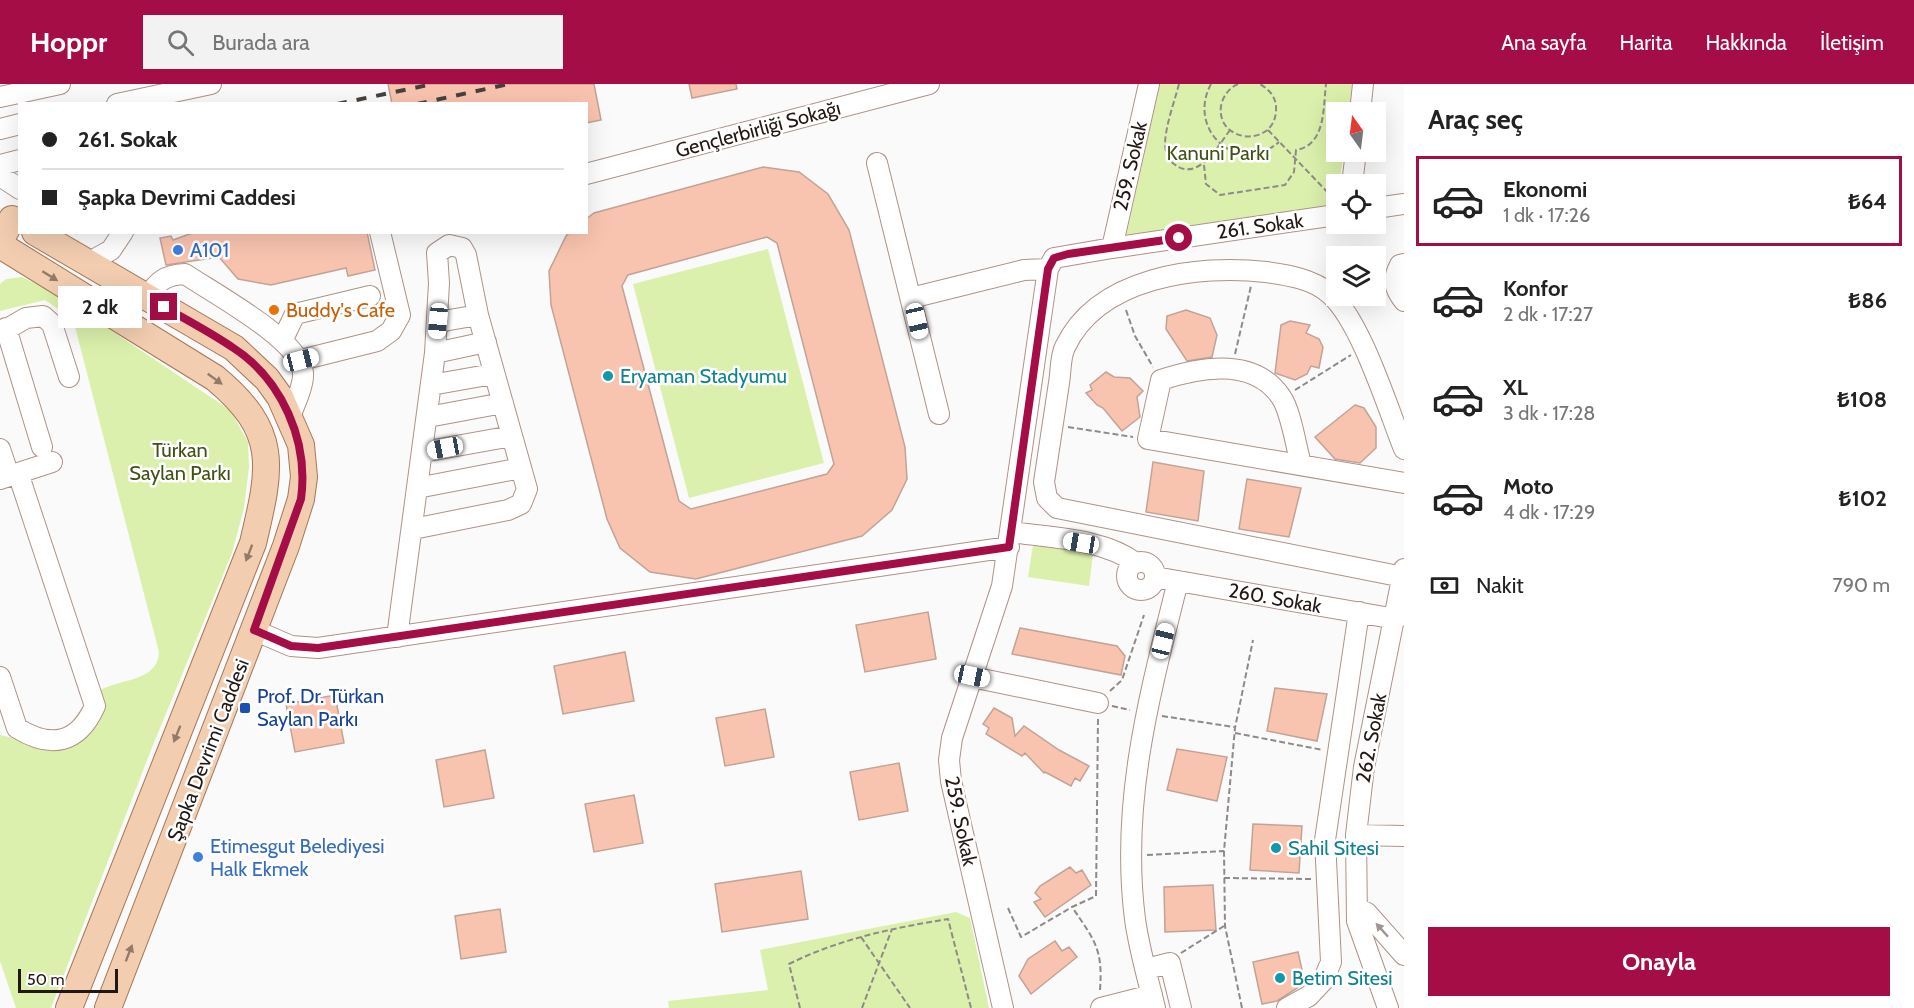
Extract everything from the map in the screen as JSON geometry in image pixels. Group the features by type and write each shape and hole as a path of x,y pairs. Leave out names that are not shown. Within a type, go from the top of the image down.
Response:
{"main road":[{"name":"Şapka Devrimi Caddesi","path":"6,228 215,378 242,400 256,422 266,463 266,488 253,543 69,1008"},
{"name":"Şapka Devrimi Caddesi","path":"38,234 234,348 267,379 290,417 301,445 304,477 301,499 254,630 108,1008"}],"street":[{"path":"0,97 60,84"},
{"path":"126,102 211,84"},
{"name":"Gençlerbirliği Sokağı","path":"588,173 929,84"},
{"name":"259. Sokak","path":"1112,248 1149,84"},
{"path":"1361,102 1363,84"},
{"path":"0,129 18,124"},
{"path":"0,165 18,160"},
{"path":"877,163 939,414"},
{"path":"0,176 18,188"},
{"path":"1386,207 1404,204"},
{"name":"261. Sokak","path":"1112,248 1326,216"},
{"path":"88,263 111,249 122,234"},
{"path":"301,360 377,341 391,331 400,315 380,234"},
{"path":"397,636 435,353 439,283 437,253 448,245 462,248 466,255 478,315 527,489 521,504 508,510 413,528"},
{"path":"911,298 1024,270 1048,269 1054,258 1112,248"},
{"path":"1404,264 1400,265 1395,276 1395,288 1404,301"},
{"name":"259. Sokak","path":"1003,1008 951,781 949,760 952,738 1002,586 1048,269"},
{"path":"1403,577 1057,508 1047,498 1044,482 1064,349 1078,326 1095,309 1120,294 1154,280 1191,272 1224,269 1281,274 1314,283 1331,294 1349,320 1363,348 1404,449"},
{"path":"147,297 159,280 173,274 185,274 283,339 301,360 303,376 290,417"},
{"path":"439,283 469,279"},
{"path":"283,339 296,314 370,296"},
{"path":"438,321 478,315"},
{"path":"9,476 47,454 3,330 26,318 43,316 52,324 69,377"},
{"path":"435,353 486,342"},
{"path":"1301,464 1283,398 1269,383 1254,374 1232,368 1185,372 1161,380 1148,440 1404,483"},
{"path":"431,385 494,374"},
{"path":"428,417 503,403"},
{"path":"1404,412 1404,427"},
{"path":"423,452 512,435"},
{"path":"0,449 95,706 88,721 71,736 50,742 31,737 17,728 0,677"},
{"path":"417,488 521,468"},
{"name":"260. Sokak","path":"254,630 303,649 1010,539 1105,547 1121,552 1136,563 1127,573 1131,585 1139,589 1148,588 1155,577 1396,619"},
{"name":"262. Sokak","path":"1388,1008 1357,921 1359,909 1355,872 1356,835 1364,767 1398,640 1396,619 1404,569"},
{"path":"1100,1000 1154,1001 1136,919 1132,855 1135,785 1145,714 1178,581"},
{"path":"1287,1008 1309,996 1323,981 1331,962 1325,840 1359,612"},
{"path":"972,676 1098,703"},
{"path":"1356,835 1404,836"},
{"path":"1359,909 1367,913 1404,955"},
{"path":"1146,969 1170,963 1181,1008"}],"path":[{"path":"1179,84 1165,144 1167,155 1179,167 1189,169 1204,165 1230,130"},
{"path":"1210,84 1203,108 1209,129 1220,144 1238,154 1251,154 1264,151 1279,142"},
{"path":"1226,84 1230,88"},
{"path":"1238,84 1230,88 1221,103 1221,111 1222,120 1230,130 1242,137 1251,137 1268,130 1273,123 1276,104 1267,86 1260,84"},
{"path":"1204,165 1206,184 1220,195 1286,185 1294,172 1296,150 1313,143 1318,136 1326,84"},
{"path":"1268,130 1326,191"},
{"path":"1232,368 1254,271"},
{"path":"1120,294 1135,336 1161,380"},
{"path":"1283,398 1363,348"},
{"path":"1053,425 1148,440"},
{"path":"1008,908 1021,937 1096,896 1098,703 1122,680 1144,615"},
{"path":"1242,1008 1225,926 1224,851 1234,734 1253,640"},
{"path":"1098,703 1145,714 1235,728"},
{"path":"1234,734 1338,753"},
{"path":"1132,855 1224,851"},
{"path":"1224,878 1326,880"},
{"path":"1072,908 1098,945 1102,969 1100,1000"},
{"path":"800,1008 789,964 814,951 892,928 948,919 970,1008"},
{"path":"1170,963 1183,951 1225,926"},
{"path":"862,1008 892,928"},
{"path":"861,937 910,1008"}],"green space":[{"name":"Kanuni Parkı","path":"1160,84 1352,84 1350,102 1326,102 1326,162 1342,162 1341,174 1326,174 1326,209 1126,237"},
{"path":"768,249 824,463 689,498 633,284"},
{"name":"Türkan Saylan Parkı","path":"22,277 55,293 230,410 248,442 249,467 244,508 232,553 151,750 51,1008 16,1008 0,961 0,735 53,747 92,696 106,688 144,675 157,662 159,652 73,319 45,300 0,311 0,284 6,279"},
{"path":"1033,545 1093,554 1089,586 1028,577"},
{"path":"956,912 970,918 989,1008 669,1008 668,1001 768,990 760,950"}],"building":[{"path":"388,84 594,84 601,120 588,123 588,102 392,102"},
{"path":"689,84 736,84 737,89 692,98"},
{"name":"Eryaman Stadyumu","path":"763,167 799,172 828,194 849,230 905,447 907,479 892,510 862,536 696,579 650,572 620,548 607,519 551,305 549,271 568,234 588,234 588,218 594,213","holes":["767,237 777,243 834,464 827,474 691,509 679,501 622,286 628,275"]},
{"path":"190,234 367,234 375,270 348,276 346,268 271,285 238,279 219,257 166,265 160,238 171,236 173,240"},
{"path":"1186,310 1210,318 1217,335 1212,357 1187,361 1166,329 1167,316"},
{"path":"1290,321 1310,325 1306,333 1319,339 1323,347 1319,368 1311,366 1307,374 1295,380 1275,373 1281,325"},
{"path":"1106,372 1114,377 1130,378 1143,391 1137,397 1140,417 1122,431 1103,408 1086,393 1092,390 1090,385"},
{"path":"1355,405 1364,408 1376,427 1376,448 1360,463 1335,459 1315,437"},
{"path":"1153,462 1204,471 1198,521 1146,512"},
{"path":"1247,479 1301,488 1289,537 1239,529"},
{"path":"928,612 936,659 865,672 856,625"},
{"path":"1020,628 1117,646 1125,656 1121,675 1012,654"},
{"path":"625,652 634,701 563,714 554,666"},
{"path":"1275,688 1327,694 1317,741 1267,731"},
{"path":"335,695 344,743 295,752 286,704"},
{"path":"994,708 1012,718 1015,736 1024,726 1059,750 1089,766 1080,781 1075,778 1071,786 1044,773 1025,753 1022,756 986,734 989,728 983,724"},
{"path":"765,709 774,757 725,766 716,718"},
{"path":"1177,749 1227,757 1217,801 1167,790"},
{"path":"485,750 494,798 444,807 436,760"},
{"path":"899,763 908,811 859,820 850,772"},
{"path":"634,795 643,843 594,852 585,804"},
{"name":"Sahil Sitesi","path":"1253,824 1302,826 1299,873 1250,870"},
{"path":"1070,867 1076,873 1082,870 1091,885 1045,917 1034,902 1041,899 1035,893 1040,886"},
{"path":"801,871 808,919 722,932 715,884"},
{"path":"1213,885 1216,930 1165,932 1164,887"},
{"path":"500,909 506,952 461,959 455,916"},
{"path":"1055,941 1062,951 1069,947 1077,957 1031,994 1019,976 1028,959"},
{"name":"Betim Sitesi","path":"1298,952 1305,983 1277,1001 1262,1004 1253,962"}],"railway":[{"path":"347,102 433,84"},
{"path":"426,102 509,84"}],"place":[{"name":"A101","path":"178,250"},
{"name":"Buddy's Cafe","path":"274,310"},
{"name":"Eryaman Stadyumu","path":"608,376"},
{"name":"Prof. Dr. Türkan Saylan Parkı","path":"245,708"},
{"name":"Sahil Sitesi","path":"1276,848"},
{"name":"Etimesgut Belediyesi Halk Ekmek","path":"198,857"},
{"name":"Betim Sitesi","path":"1280,978"}],"route":[{"path":"164,307 234,348 267,379 280,397 290,417 301,445 304,477 301,499 254,630 291,646 303,649 318,648 1009,547 1048,269 1054,258 1179,238"}]}
